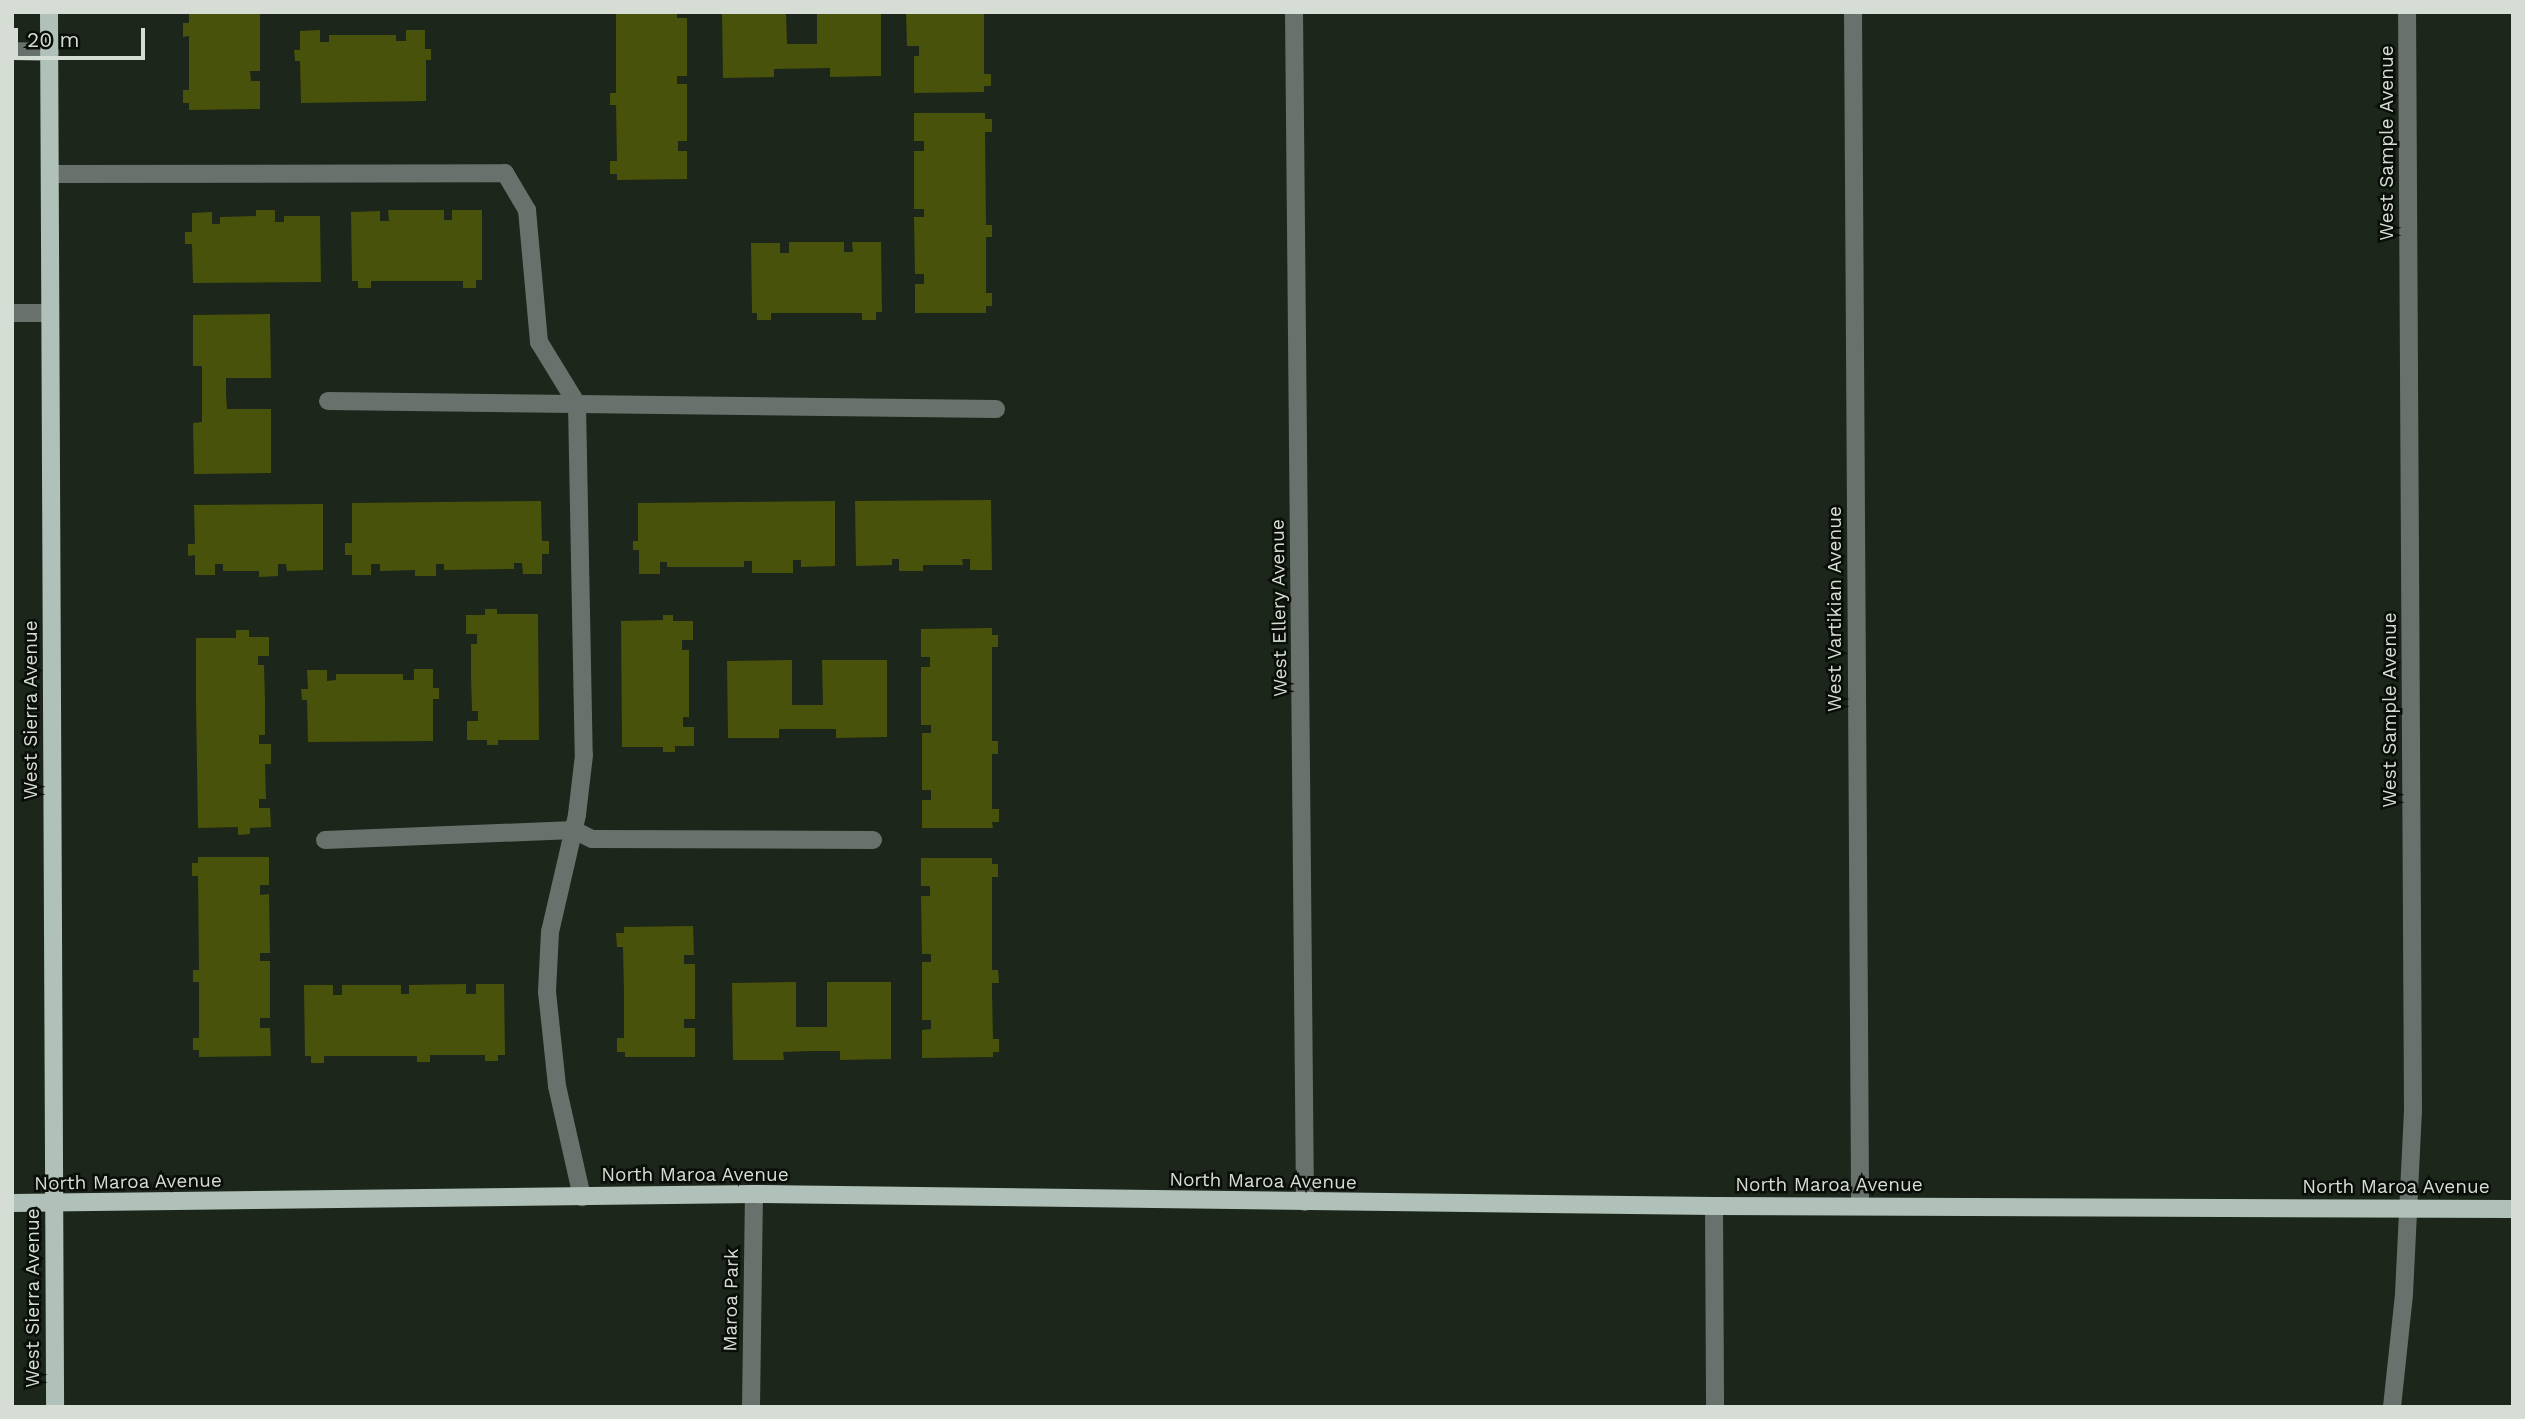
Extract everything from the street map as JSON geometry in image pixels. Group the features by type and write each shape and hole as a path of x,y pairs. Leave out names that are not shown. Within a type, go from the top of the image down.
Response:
{"main road":[{"name":"West Sierra Avenue","path":"50,12 55,1407"},
{"name":"North Maroa Avenue","path":"12,1203 54,1205 754,1194 1714,1206 2513,1209"}],"street":[{"name":"West Ellery Avenue","path":"1294,12 1305,1202"},
{"name":"West Vartikian Avenue","path":"1853,12 1860,1206"},
{"name":"West Sample Avenue","path":"2392,1407 2409,1209 2413,1111 2407,12"},
{"path":"12,51 50,52"},
{"path":"50,174 505,173 527,210 539,342 577,404 584,755 573,830 550,932 547,992 557,1086 582,1196"},
{"path":"12,313 50,313"},
{"path":"328,401 996,409"},
{"path":"326,841 573,830 592,839 873,840"},
{"name":"Maroa Park","path":"751,1407 754,1194"},
{"path":"1714,1206 1715,1407"}],"building":[{"path":"189,12 260,13 260,71 250,71 251,81 260,81 260,109 189,110 189,103 183,103 183,90 189,90 189,36 183,37 183,23 189,23"},
{"path":"616,12 677,12 677,18 687,18 687,76 677,76 677,84 687,84 687,141 678,141 678,151 687,151 687,179 617,180 617,174 610,174 610,161 617,161 616,105 610,105 610,93 616,93"},
{"path":"722,12 786,12 787,44 817,44 817,12 881,12 881,76 830,77 830,68 774,69 774,77 723,78"},
{"path":"906,12 984,12 984,74 991,74 991,86 984,86 984,92 914,93 914,56 919,56 919,46 907,46"},
{"path":"320,30 320,42 329,42 329,35 396,35 396,41 406,41 406,30 425,30 425,49 431,49 431,60 426,60 426,101 301,103 300,61 295,61 294,50 300,50 300,31"},
{"path":"914,113 985,113 985,119 992,119 992,132 985,132 986,225 992,225 992,237 986,237 986,293 992,293 992,306 986,306 986,313 915,313 915,284 924,284 924,274 915,274 914,217 924,217 924,209 914,209 914,151 924,151 924,141 914,141"},
{"path":"256,210 275,210 275,222 284,222 284,216 320,216 321,282 193,283 192,244 185,244 185,232 192,232 192,213 212,212 212,224 220,224 220,217 256,216"},
{"path":"388,210 444,210 444,220 452,220 452,210 482,210 482,280 476,280 476,288 463,288 463,281 371,281 371,288 358,288 358,281 352,281 351,212 380,211 380,221 389,221"},
{"path":"789,242 844,242 844,252 853,252 852,242 881,242 882,312 876,312 876,320 862,320 862,313 771,313 771,320 757,320 757,313 752,313 751,243 780,243 780,253 789,253"},
{"path":"270,314 271,378 226,378 226,394 227,409 271,409 271,473 194,474 193,423 202,422 202,366 193,366 193,315"},
{"path":"991,500 992,570 970,570 970,559 962,559 963,565 923,565 923,571 899,571 899,559 892,559 892,565 856,566 855,501"},
{"path":"541,501 542,541 549,541 549,554 542,554 542,574 523,574 522,563 514,563 514,569 444,570 444,564 436,564 436,576 415,576 415,570 380,571 380,564 371,564 371,575 352,575 352,555 345,555 345,543 352,543 352,503"},
{"path":"835,501 835,566 801,567 801,560 793,560 793,573 752,573 752,561 744,561 744,567 667,567 667,562 660,562 660,574 639,574 639,550 633,550 633,541 638,541 638,503"},
{"path":"323,504 323,570 287,571 286,564 278,564 278,576 259,577 259,571 223,571 223,564 215,564 215,575 195,575 195,555 188,556 188,544 195,544 194,505"},
{"path":"485,609 497,609 497,614 538,614 539,740 498,740 498,745 487,745 487,740 467,740 467,721 478,721 478,711 472,711 471,677 471,644 477,644 477,634 466,634 466,615 485,615"},
{"path":"663,615 673,615 673,621 693,621 693,640 682,640 682,650 689,650 689,717 683,717 683,727 694,727 694,746 675,746 675,752 663,752 663,747 622,747 621,621 663,620"},
{"path":"992,628 992,635 998,635 998,647 992,647 992,741 998,741 998,754 992,754 992,809 999,809 999,822 992,822 993,828 922,828 922,800 931,800 931,790 922,790 922,733 931,733 931,725 921,725 921,667 930,667 930,657 921,657 921,629"},
{"path":"236,630 249,630 249,637 269,637 269,656 258,656 258,665 264,665 265,700 265,735 259,735 259,744 271,744 271,764 265,764 266,799 259,799 259,808 270,808 271,827 250,828 250,834 238,835 238,827 198,828 196,701 196,638 236,638"},
{"path":"792,660 792,705 823,705 822,660 887,660 887,737 836,738 836,729 779,729 779,738 728,738 727,661"},
{"path":"414,669 433,669 433,688 439,688 439,699 433,699 433,741 308,742 307,700 302,700 301,689 308,689 307,670 327,670 327,681 336,680 336,674 403,674 403,680 414,680"},
{"path":"198,857 269,857 269,885 260,885 260,895 269,894 270,953 260,953 260,961 270,961 270,1018 260,1018 260,1028 270,1028 271,1056 199,1057 199,1050 193,1050 193,1038 199,1038 199,982 193,982 193,970 199,970 198,876 192,876 192,863 198,863"},
{"path":"921,858 992,858 992,864 998,864 998,877 992,877 992,970 998,970 999,983 992,983 992,992 993,1039 999,1039 999,1052 993,1052 993,1057 922,1058 922,1030 931,1029 931,1020 922,1020 922,962 931,962 931,954 922,954 921,896 930,896 930,886 921,886"},
{"path":"693,926 694,955 684,955 684,964 695,964 695,1019 684,1019 684,1028 695,1028 695,1057 625,1057 625,1052 617,1052 617,1038 624,1038 624,992 623,947 617,947 616,933 624,933 624,927"},
{"path":"796,982 796,1027 827,1027 827,982 891,982 891,1059 840,1060 840,1051 811,1051 783,1052 784,1060 733,1060 732,983"},
{"path":"466,984 466,994 476,994 476,984 504,984 505,1055 498,1055 498,1061 485,1061 485,1055 430,1055 430,1062 417,1062 417,1056 324,1056 324,1063 311,1063 311,1056 305,1056 304,985 333,985 333,995 342,995 342,985 401,985 401,994 409,994 409,985"}]}
